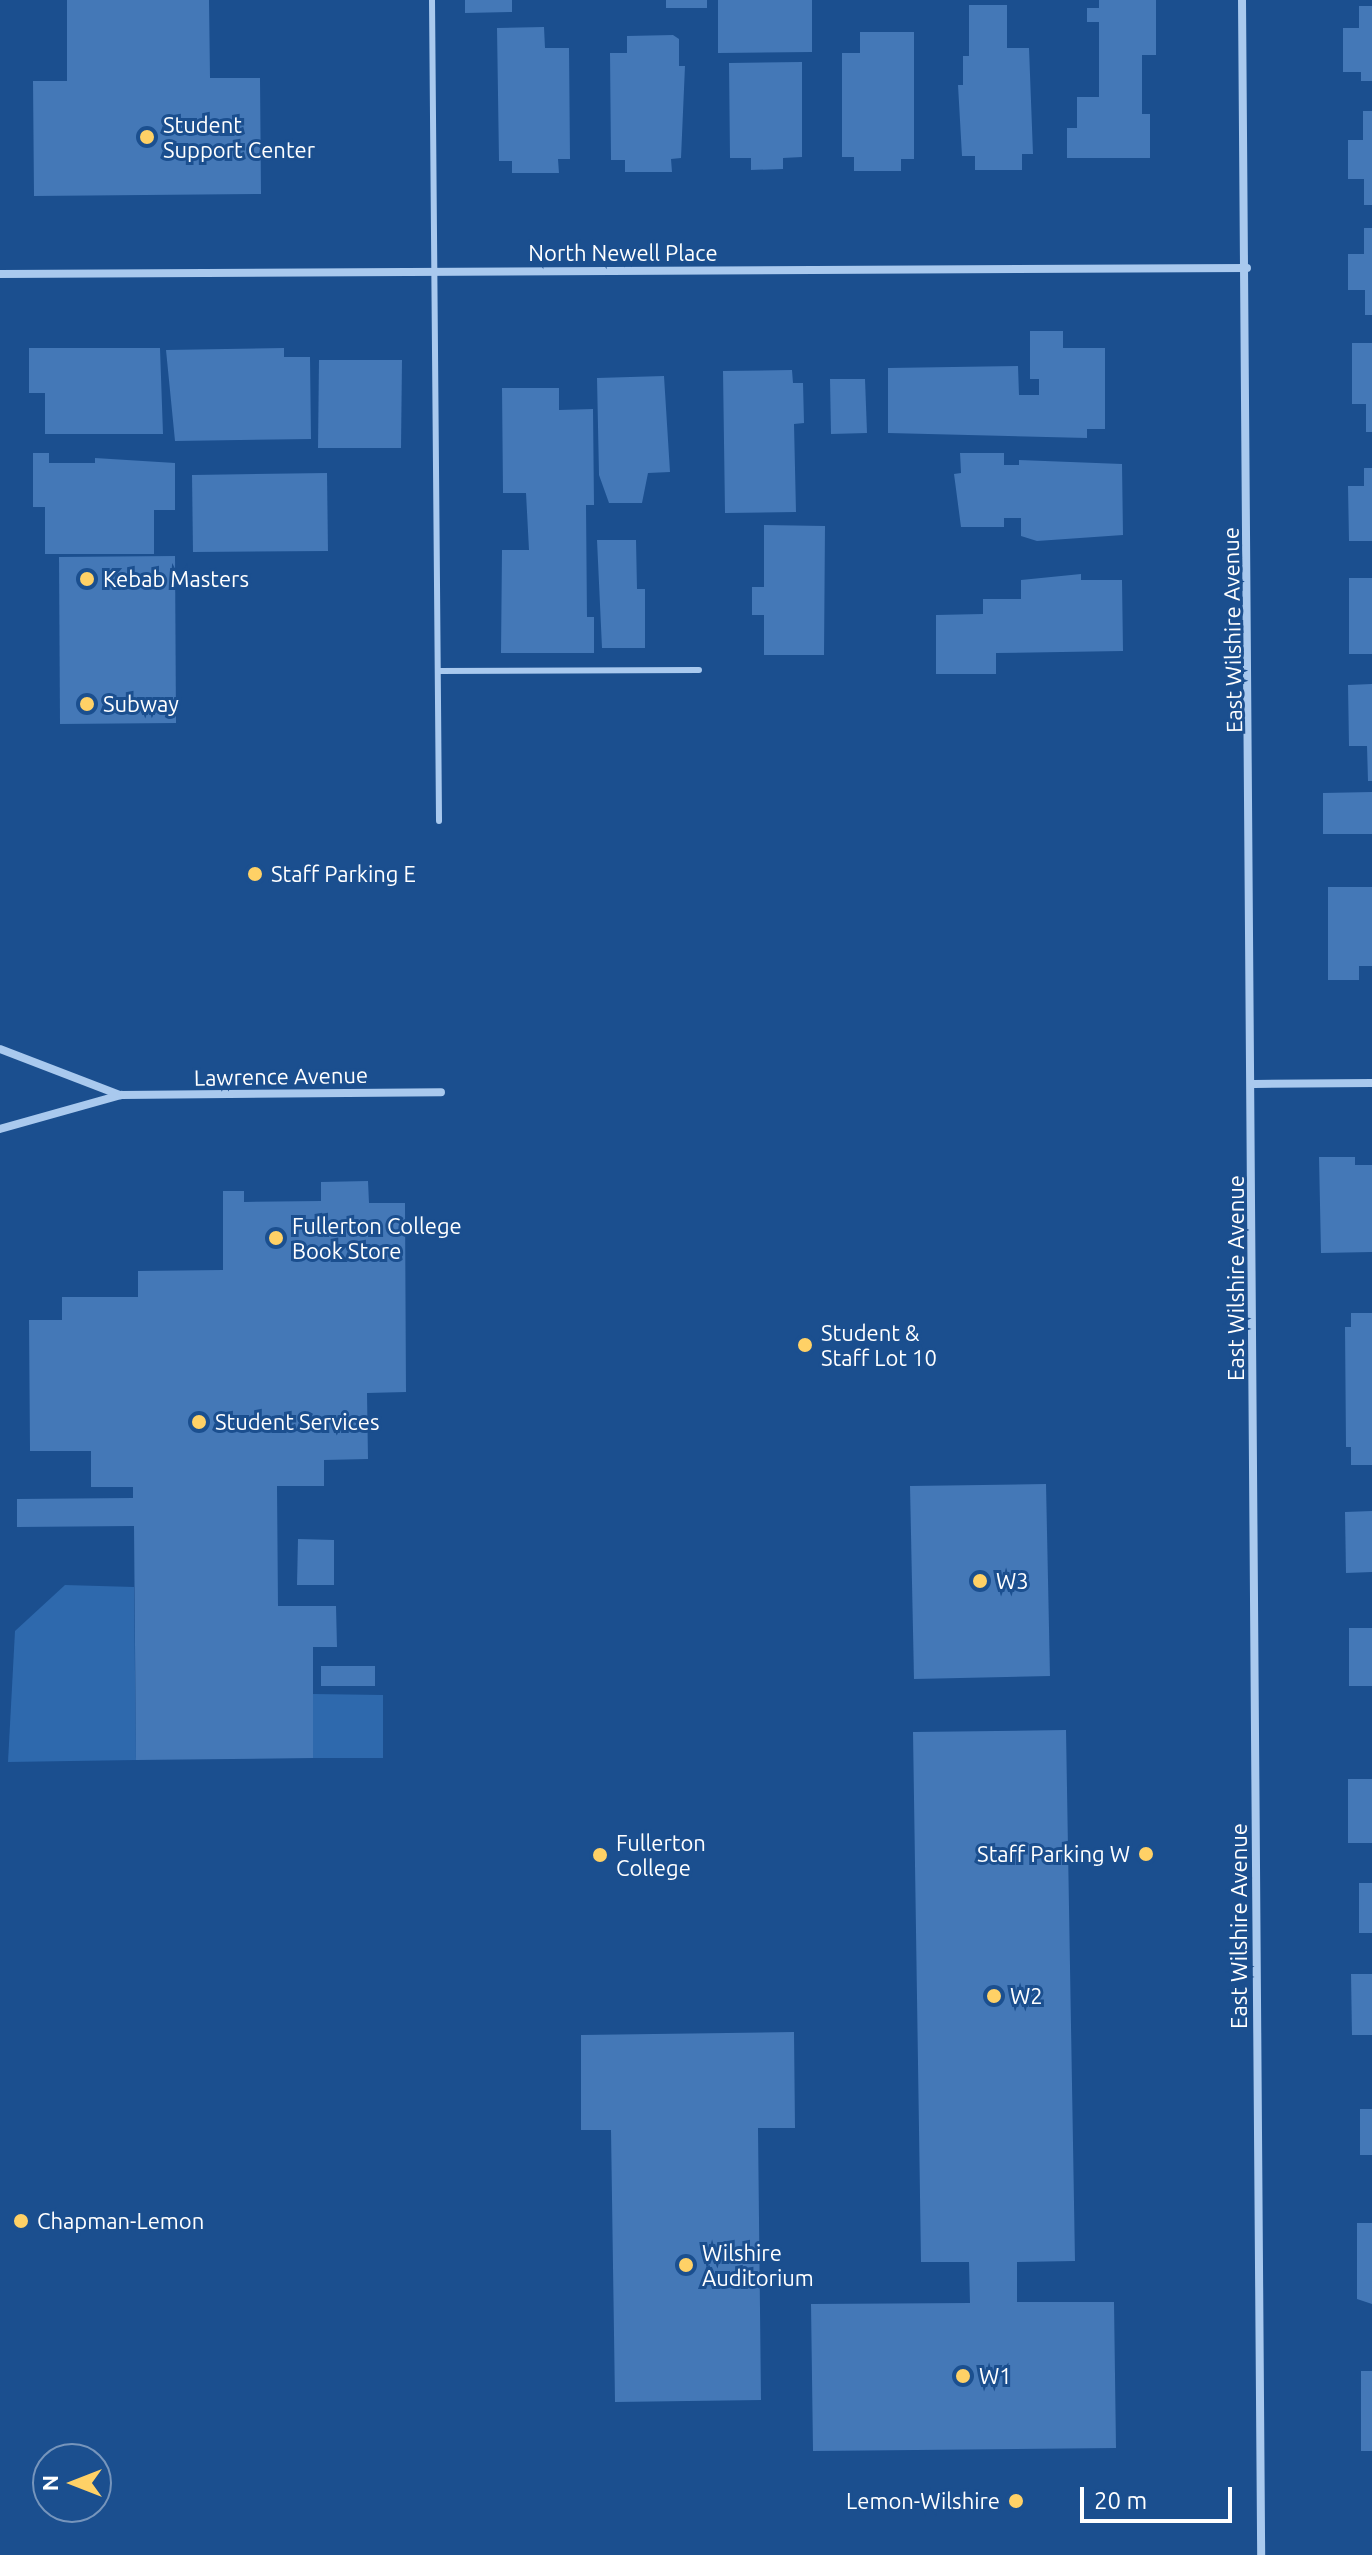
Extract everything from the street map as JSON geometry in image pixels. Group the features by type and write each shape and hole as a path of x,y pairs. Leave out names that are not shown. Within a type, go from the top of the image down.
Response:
{"street":[{"name":"East Wilshire Avenue","path":"1242,0 1254,1084 1261,2555"},
{"name":"North Newell Place","path":"0,274 1247,268"},
{"name":"Lawrence Avenue","path":"0,1049 121,1095"},
{"path":"1254,1084 1372,1083"},
{"name":"Lawrence Avenue","path":"0,1129 121,1095 441,1092"}],"lane":[{"path":"432,0 439,821"},
{"path":"438,671 699,670"}],"shaded area":[{"path":"65,1585 134,1587 136,1760 8,1762 15,1631"},
{"path":"313,1694 383,1695 383,1758 313,1758"}],"building":[{"name":"Student Support Center","path":"67,0 209,0 210,78 260,78 261,194 34,196 33,81 67,81"},
{"path":"465,0 512,0 512,12 465,13"},
{"path":"666,0 707,0 707,8 666,8"},
{"path":"718,0 812,0 812,52 718,53"},
{"path":"1099,0 1156,0 1156,55 1142,55 1142,114 1150,114 1150,158 1067,158 1067,128 1077,128 1077,97 1099,97 1099,22 1087,22 1087,8 1099,8"},
{"path":"969,5 1007,5 1007,48 1029,48 1033,154 1022,154 1022,170 975,170 975,156 962,156 958,85 963,85 963,56 969,56"},
{"path":"1359,6 1372,6 1372,81 1361,81 1361,72 1343,72 1343,28 1359,28"},
{"path":"544,27 545,48 569,48 570,159 558,159 559,173 512,173 512,161 499,161 497,28"},
{"path":"860,32 914,32 914,159 901,159 901,171 854,171 854,157 842,157 842,53 860,53"},
{"path":"673,35 679,39 679,66 685,66 681,158 671,159 672,172 625,172 625,160 611,160 610,53 627,53 627,36"},
{"path":"802,62 802,157 783,158 783,169 751,170 751,158 730,158 729,63"},
{"path":"1363,111 1372,111 1372,205 1364,205 1364,179 1348,179 1348,140 1363,140"},
{"path":"1364,228 1372,228 1372,315 1365,315 1365,290 1348,290 1348,254 1364,254"},
{"path":"1030,331 1063,331 1063,348 1105,348 1105,429 1087,429 1087,438 888,433 888,368 1018,366 1019,395 1039,395 1039,379 1030,379"},
{"path":"1352,343 1372,343 1372,432 1366,432 1366,404 1352,404"},
{"path":"29,348 160,348 163,434 45,434 45,393 29,393"},
{"path":"284,348 284,357 310,357 311,439 175,441 166,350"},
{"path":"319,360 402,360 401,448 318,448"},
{"path":"792,370 793,383 803,383 804,423 794,424 796,512 725,513 723,371"},
{"path":"664,376 670,472 648,473 642,503 609,503 599,475 597,378"},
{"path":"830,379 865,379 867,433 831,434"},
{"path":"502,388 559,388 559,410 593,409 594,505 586,505 587,617 594,617 594,653 501,653 502,550 529,550 526,493 503,493"},
{"path":"33,453 49,453 49,463 95,463 95,458 175,463 175,510 154,510 154,554 45,554 45,507 33,507"},
{"path":"960,453 1004,453 1004,465 1019,465 1019,460 1122,464 1123,535 1037,541 1021,536 1021,518 1004,518 1004,527 961,527 954,474 961,473"},
{"path":"1364,468 1372,468 1372,541 1349,541 1348,486 1364,486"},
{"path":"327,473 328,551 193,552 192,475"},
{"path":"764,525 825,526 824,655 764,655 764,615 752,615 752,587 764,587"},
{"path":"597,540 636,540 637,589 645,589 645,648 602,648"},
{"path":"175,556 176,723 60,724 59,557"},
{"path":"1081,574 1081,580 1122,580 1123,651 996,653 996,674 936,674 936,615 983,614 983,599 1021,599 1021,580"},
{"path":"1349,578 1372,578 1372,654 1349,654"},
{"path":"1372,684 1372,781 1368,781 1367,746 1349,746 1348,685"},
{"path":"1372,792 1372,834 1323,834 1323,793"},
{"path":"1328,887 1372,887 1372,966 1359,966 1359,980 1328,980"},
{"path":"1319,1157 1355,1157 1355,1165 1372,1165 1372,1252 1321,1253"},
{"name":"Student Services","path":"368,1181 369,1203 405,1203 406,1392 367,1393 368,1459 324,1460 324,1486 277,1486 278,1606 336,1606 337,1647 313,1647 313,1758 136,1760 134,1526 17,1527 17,1499 133,1498 133,1487 91,1487 91,1451 30,1451 29,1320 62,1320 62,1297 138,1297 138,1271 223,1270 223,1191 244,1191 244,1202 321,1201 321,1182"},
{"path":"1351,1313 1372,1313 1372,1465 1351,1465 1351,1447 1346,1447 1345,1327 1351,1327"},
{"name":"W3","path":"1046,1484 1050,1676 914,1679 910,1486"},
{"path":"1372,1511 1372,1572 1346,1573 1345,1512"},
{"path":"298,1539 334,1540 334,1585 297,1585"},
{"path":"1349,1628 1372,1628 1372,1686 1349,1686"},
{"path":"321,1666 375,1666 375,1686 321,1686"},
{"name":"W2","path":"1066,1730 1075,2261 1017,2262 1017,2302 1114,2302 1116,2448 813,2451 811,2304 970,2303 969,2262 921,2262 913,1732"},
{"path":"1348,1779 1372,1779 1372,1843 1348,1843"},
{"path":"1359,1883 1372,1883 1372,1933 1359,1933"},
{"path":"1351,1974 1372,1974 1372,2035 1352,2035"},
{"name":"Wilshire Auditorium","path":"794,2032 795,2128 758,2128 761,2400 615,2402 611,2130 581,2130 581,2035"},
{"path":"1360,2109 1372,2109 1372,2155 1360,2155"},
{"path":"1357,2223 1372,2223 1372,2304 1357,2299"},
{"path":"1361,2371 1372,2371 1372,2451 1361,2451"}],"place":[{"name":"Student Support Center","path":"147,137"},
{"name":"Kebab Masters","path":"87,579"},
{"name":"Subway","path":"87,704"},
{"name":"Staff Parking E","path":"255,874"},
{"name":"Fullerton College Book Store","path":"276,1238"},
{"name":"Student & Staff Lot 10","path":"805,1345"},
{"name":"Student Services","path":"199,1422"},
{"name":"W3","path":"980,1581"},
{"name":"Staff Parking W","path":"1146,1854"},
{"name":"Fullerton College","path":"600,1855"},
{"name":"W2","path":"994,1996"},
{"name":"Chapman-Lemon","path":"21,2221"},
{"name":"Wilshire Auditorium","path":"686,2265"},
{"name":"W1","path":"963,2376"},
{"name":"Lemon-Wilshire","path":"1016,2501"}]}
